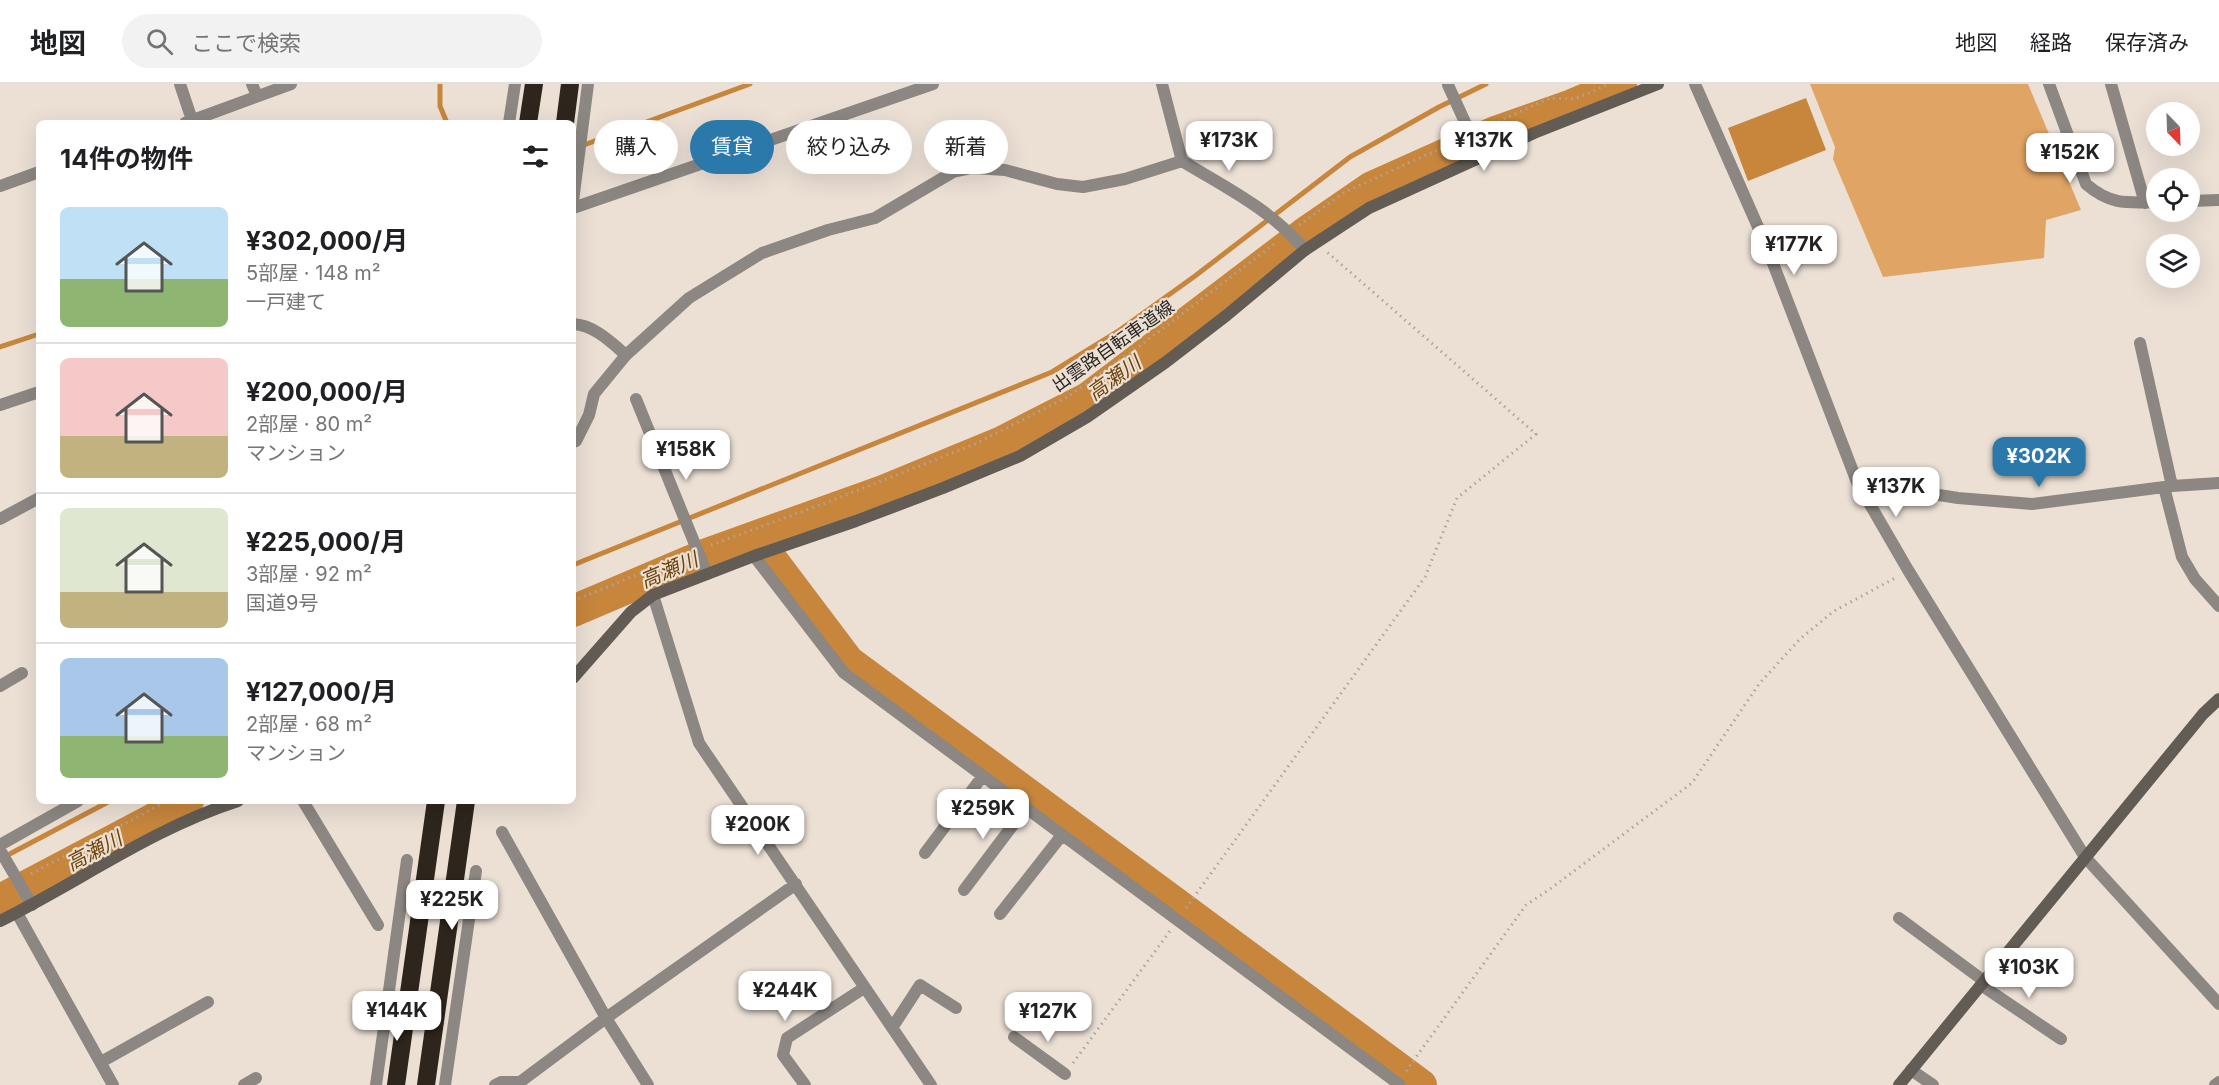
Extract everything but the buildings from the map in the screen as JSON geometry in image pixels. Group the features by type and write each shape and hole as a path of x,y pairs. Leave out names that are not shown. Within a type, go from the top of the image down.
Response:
{"highway":[{"path":"529,120 534,84"},
{"path":"566,116 570,84"},
{"path":"396,1085 436,804"},
{"path":"426,1085 466,804"}],"street":[{"path":"180,84 189,120"},
{"path":"194,120 255,90 291,84"},
{"path":"509,120 515,84"},
{"path":"576,178 588,84"},
{"path":"576,207 933,84"},
{"path":"1162,84 1182,161 1263,210 1311,246"},
{"path":"576,675 631,612 653,595 754,556 867,517 1020,456 1087,417 1166,362 1311,246 1369,208 1534,133 1658,84"},
{"path":"1695,84 1766,244 1857,482 1908,570 2085,857 2219,1004"},
{"path":"2049,84 2086,184 2099,195 2122,204 2146,202"},
{"path":"2111,84 2146,187"},
{"path":"1448,85 1481,157"},
{"path":"576,441 588,415 594,394 626,355 689,298 762,254 828,230 875,218 953,172 972,168 1005,170 1057,184 1083,187 1125,179 1182,161"},
{"path":"0,186 36,173"},
{"path":"2200,201 2219,200"},
{"path":"576,324 605,336 626,355"},
{"path":"2140,343 2182,557 2195,579 2219,606"},
{"path":"0,405 36,393"},
{"path":"636,399 707,574"},
{"path":"1857,482 1958,498 2032,504 2219,483"},
{"path":"0,519 36,500"},
{"path":"754,556 844,673 981,777 1399,1084"},
{"path":"653,595 699,743 931,1085"},
{"path":"0,686 22,673"},
{"path":"1899,1085 2203,714 2219,699"},
{"path":"925,853 981,777"},
{"path":"0,844 73,804"},
{"path":"0,921 138,845 214,808 228,804"},
{"path":"305,804 378,925"},
{"path":"964,890 1025,809"},
{"path":"502,832 606,1018 648,1085"},
{"path":"1000,914 1062,835"},
{"path":"0,850 32,905"},
{"path":"376,1085 407,860"},
{"path":"445,1085 476,871"},
{"path":"495,1085 501,1082 520,1082 606,1018 796,884"},
{"path":"17,913 113,1085"},
{"path":"1899,918 1982,983 2061,1039"},
{"path":"444,960 458,996"},
{"path":"388,995 413,965"},
{"path":"892,1028 920,985 956,1008"},
{"path":"806,1085 783,1054 787,1038 864,988"},
{"path":"101,1062 208,1002"},
{"path":"1014,1037 1065,1074"},
{"path":"1911,1070 1933,1085"},
{"path":"244,1085 256,1078"}],"path":[{"path":"1475,133 1551,98 1575,99 1609,84"},
{"name":"出雲路自転車道線","path":"576,600 698,550 975,444 1069,396 1137,348 1290,231 1345,192 1464,138"},
{"path":"1065,1074 1425,577 1457,498 1536,434 1311,246"},
{"path":"1399,1084 1526,905 1692,783 1759,684 1800,639 1834,611 1908,570"},
{"path":"18,881 161,804"}],"shaded area":[{"path":"1810,84 2028,84 2081,210 2046,220 2044,258 1883,277 1833,159 1835,147"},
{"path":"1806,98 1826,150 1748,181 1728,128"}],"waterway":[{"path":"440,84 440,106 446,120"},
{"path":"576,148 750,84"},
{"path":"576,564 1052,372 1117,332 1195,276 1350,157 1439,107 1486,84"},
{"name":"高瀬川","path":"576,610 707,554 883,491 1002,442 1088,398 1305,233 1372,187 1495,132 1572,105 1621,84"},
{"path":"0,347 36,335"},
{"path":"756,539 848,661 1421,1085"},
{"path":"4,857 104,804"},
{"name":"高瀬川","path":"0,900 182,804"}]}
